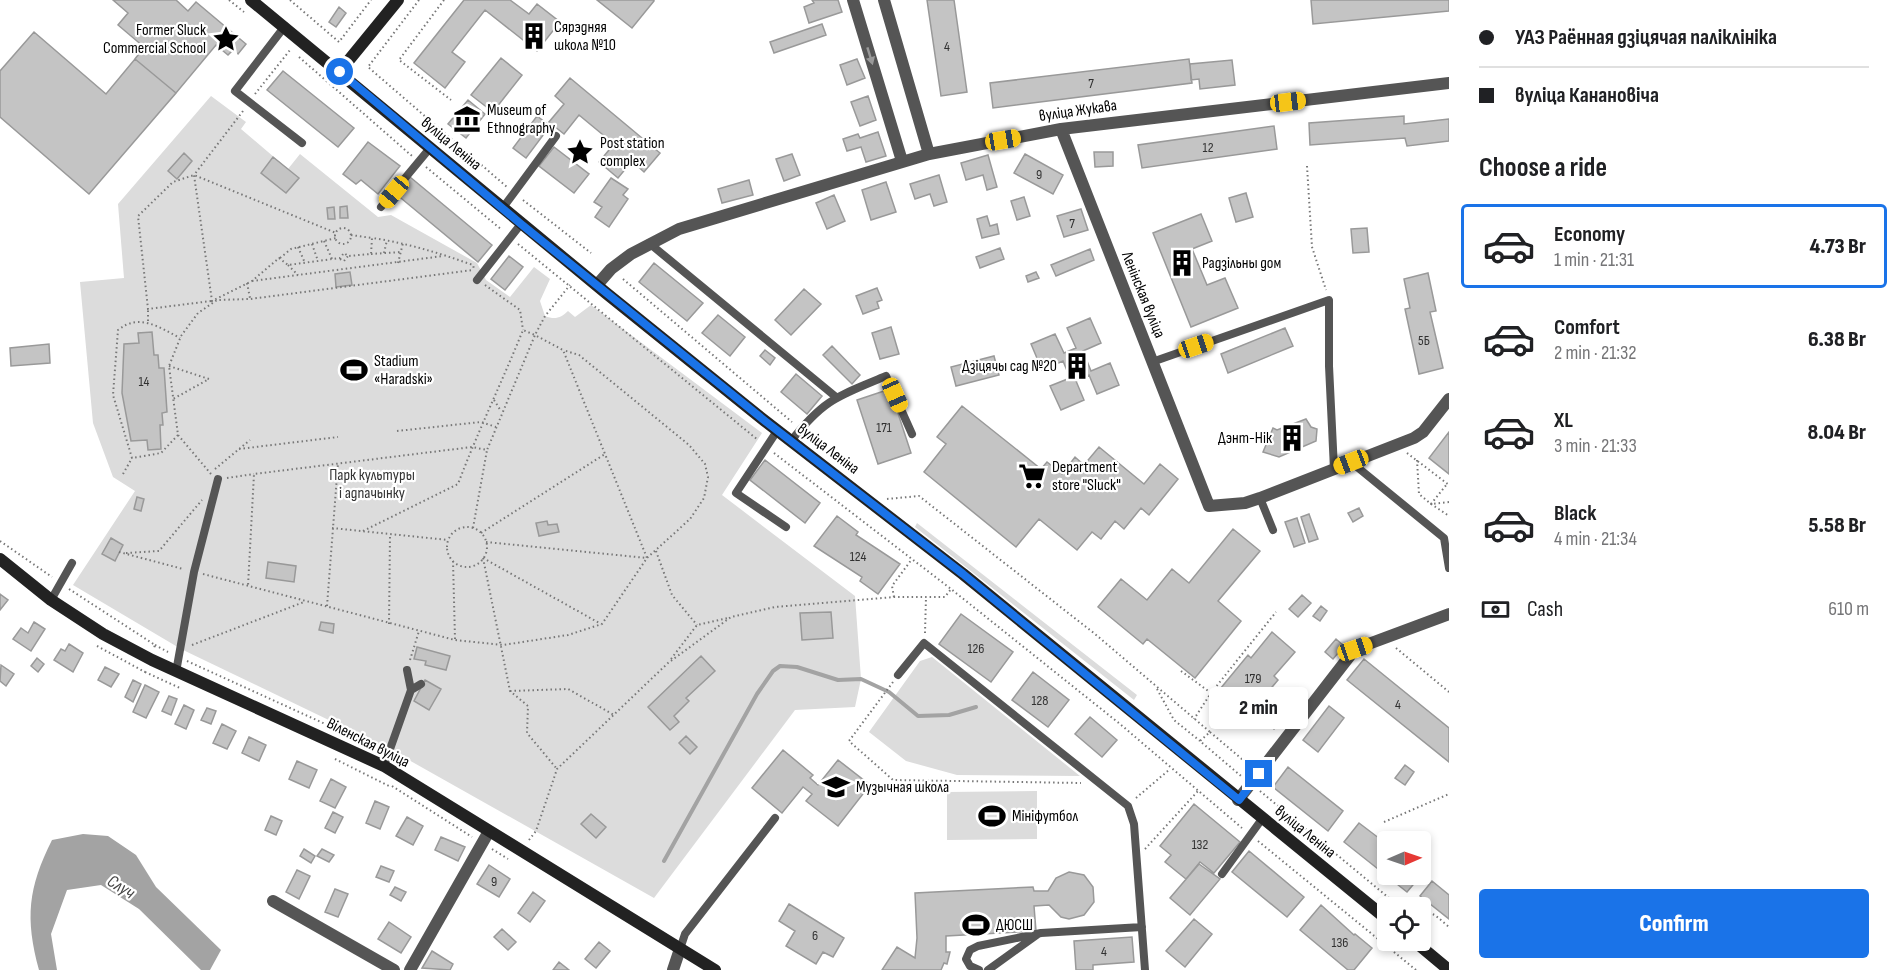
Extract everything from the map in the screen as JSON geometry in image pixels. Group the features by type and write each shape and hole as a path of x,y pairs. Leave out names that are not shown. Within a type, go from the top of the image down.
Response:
{"main road":[{"name":"вуліца Леніна","path":"251,0 502,209 777,431 963,574 1377,911"},
{"path":"340,72 398,0"},
{"name":"Віленская вуліца","path":"0,559 51,600 103,634 176,672 384,766 485,838 715,970"},
{"path":"1426,951 1449,970"}],"street":[{"path":"853,0 902,161"},
{"path":"884,0 929,154"},
{"name":"вуліца Жукава","path":"597,285 611,269 649,243 679,229 929,154 1061,129 1449,83"},
{"name":"Ленінская вуліца","path":"1061,129 1209,506 1245,503 1260,498"},
{"path":"1260,498 1423,432 1449,399"},
{"path":"1239,800 1355,649 1449,614"},
{"path":"410,970 485,838"},
{"path":"273,901 394,970"},
{"path":"673,970 680,949"}],"lane":[{"path":"285,26 235,91 302,143"},
{"path":"502,209 556,136"},
{"path":"381,207 430,148"},
{"path":"477,280 521,224"},
{"path":"649,243 836,397"},
{"path":"1152,362 1329,300 1329,366 1334,469"},
{"path":"791,441 820,407 836,397 886,376 912,434"},
{"path":"777,431 736,493 786,527"},
{"path":"1351,462 1444,538 1449,568"},
{"path":"176,672 194,572 218,479"},
{"path":"1260,498 1273,530"},
{"path":"51,600 72,563"},
{"path":"898,675 924,643 1128,806 1134,824 1144,970"},
{"path":"384,766 411,690 407,670"},
{"path":"411,690 421,684"},
{"path":"680,949 685,934 775,818"},
{"path":"1222,874 1262,819"},
{"path":"979,970 970,966 966,959 970,950 1041,933 1142,927"},
{"path":"988,970 1041,933"}],"path":[{"path":"230,0 248,15"},
{"path":"290,0 339,42 371,0"},
{"path":"419,0 368,67 514,193 591,253"},
{"path":"444,0 399,60 451,100"},
{"path":"276,38 419,162 766,447 951,589 1120,724 1170,769 1416,970"},
{"path":"148,321 138,216 173,182 194,175 290,50"},
{"path":"1307,166 1312,247 1329,300"},
{"path":"194,175 336,233"},
{"path":"194,175 212,301"},
{"path":"148,309 217,300 250,299 474,270 472,265 403,243 351,235 345,228 336,233"},
{"path":"336,233 336,238"},
{"path":"342,243 348,242 351,235"},
{"path":"336,238 298,248 279,258 252,281 198,313 180,338 169,366 178,435 210,473 218,479 472,447 487,450"},
{"path":"336,238 342,243 343,253 340,258"},
{"path":"371,254 372,238"},
{"path":"384,253 387,240"},
{"path":"324,241 332,259"},
{"path":"398,263 403,243"},
{"path":"312,244 318,261"},
{"path":"298,248 305,263"},
{"path":"343,253 348,256 400,252"},
{"path":"252,281 445,255"},
{"path":"345,269 344,261 348,256"},
{"path":"279,258 298,275"},
{"path":"288,265 340,258 344,261"},
{"path":"623,279 842,464"},
{"path":"363,531 458,484 481,422 494,400 523,330 520,310 477,280"},
{"path":"248,283 250,299"},
{"path":"473,528 487,450 496,427 535,335 545,316 570,285"},
{"path":"123,474 132,458 113,395 115,339 118,330 123,326 148,321 180,338"},
{"path":"119,552 455,640 503,645 568,635 602,624 647,558 690,519 704,498 708,477 705,464 689,445 579,355 563,350 523,330"},
{"path":"563,350 647,558"},
{"path":"169,366 209,379 172,400"},
{"path":"494,400 502,412"},
{"path":"397,431 481,422 496,427"},
{"path":"132,458 161,453 178,435"},
{"path":"239,449 338,437"},
{"path":"210,473 250,440"},
{"path":"1400,443 1448,485 1431,504"},
{"path":"481,533 605,454"},
{"path":"1417,460 1419,494 1449,516"},
{"path":"327,606 338,463"},
{"path":"248,586 254,474"},
{"path":"124,553 159,551 205,496"},
{"path":"884,499 919,496 1095,634 1244,759 1251,784"},
{"path":"1431,504 1449,502"},
{"path":"332,528 448,540"},
{"path":"455,640 453,561 448,551 448,540 456,530 473,528 481,533 486,542 483,558 503,645 510,691 528,706 527,732 557,769"},
{"path":"389,624 390,535"},
{"path":"0,541 72,590"},
{"path":"486,542 647,558"},
{"path":"656,551 672,595 697,625"},
{"path":"483,558 602,624"},
{"path":"453,561 469,566 483,558"},
{"path":"894,597 892,586 912,559"},
{"path":"668,663 697,625 775,607 894,597 945,597 951,589"},
{"path":"924,643 926,597"},
{"path":"180,653 306,601"},
{"path":"1194,719 1211,693 1276,612"},
{"path":"528,841 536,831 557,769 668,663 731,617"},
{"path":"407,670 419,631"},
{"path":"1385,639 1449,692"},
{"path":"155,645 180,653 368,744"},
{"path":"1180,671 1211,693"},
{"path":"898,675 849,741 893,780 1101,783"},
{"path":"1156,686 1173,720 1388,897"},
{"path":"510,691 568,690 614,715"},
{"path":"1200,741 1210,732"},
{"path":"1128,806 1170,769"},
{"path":"398,775 391,787 485,838 510,860"},
{"path":"1135,860 1198,791"},
{"path":"1384,822 1449,794"},
{"path":"1237,823 1242,816"},
{"path":"1431,914 1449,927"}],"green space":[{"name":"Парк культуры і адпачынку","path":"211,96 246,122 241,129 288,169 300,154 378,217 391,215 477,263 486,280 510,297 534,267 550,279 540,301 545,316 558,318 568,311 575,317 591,305 762,433 722,495 855,596 861,679 855,707 795,710 654,898 391,750 181,649 73,585 135,491 113,477 93,423 80,282 124,278 118,204"},
{"path":"917,523 1137,695 1134,700 915,527"},
{"path":"932,657 1080,776 957,775 906,761 869,732 920,661"},
{"name":"Мініфутбол","path":"1037,791 1037,839 947,840 947,792"}],"water":[{"name":"Случ","path":"83,834 108,836 136,855 156,887 221,950 210,970 201,970 139,909 101,885 67,890 51,934 57,970 39,970 31,919 31,903 38,873 52,840"}],"building":[{"path":"113,0 176,0 188,11 196,2 246,44 238,54 233,50 228,55 216,45 176,93 135,59 144,47 118,25 128,13"},
{"name":"Сярэдняя школа №10","path":"464,0 510,0 529,14 537,4 560,22 537,51 485,10 452,52 465,62 445,88 414,63"},
{"name":"Сярэдняя школа №10","path":"597,0 654,0 654,1 632,28"},
{"path":"812,0 838,0 842,12 809,23 804,7 814,3"},
{"path":"927,0 954,0 967,92 941,96"},
{"path":"1311,0 1449,0 1449,11 1313,24"},
{"path":"339,7 346,13 336,27 329,22"},
{"path":"822,24 826,35 774,53 770,42"},
{"path":"34,32 106,94 135,59 176,93 89,194 0,117 0,71"},
{"path":"501,58 522,75 493,112 471,95"},
{"path":"857,59 865,78 847,85 840,65"},
{"path":"1189,59 1192,83 993,108 990,83"},
{"path":"1232,60 1235,85 1200,89 1199,79 1191,80 1190,64"},
{"path":"283,71 354,128 338,147 267,90"},
{"path":"570,78 660,153 644,172 632,161 618,178 599,162 614,144 579,115 564,134 549,122 564,104 555,96"},
{"path":"868,96 876,120 860,126 851,102"},
{"name":"Museum of Ethnography","path":"468,100 485,114 466,138 448,124"},
{"path":"537,116 550,126 526,158 513,148"},
{"path":"1404,116 1404,124 1449,119 1449,141 1407,146 1405,138 1310,145 1309,123"},
{"path":"1274,126 1277,149 1142,168 1138,145"},
{"path":"878,132 886,156 866,162 861,147 847,151 843,139 858,134 860,138"},
{"path":"368,142 400,166 378,194 361,180 356,184 343,174"},
{"path":"554,147 589,174 574,193 539,166"},
{"path":"1094,152 1113,152 1113,166 1095,167"},
{"path":"184,153 192,161 177,179 168,171"},
{"path":"792,154 800,175 784,181 776,159"},
{"path":"1025,154 1063,175 1053,194 1014,173"},
{"path":"988,155 997,187 987,190 983,175 966,180 961,163"},
{"path":"273,157 299,178 286,193 261,173"},
{"path":"939,175 947,202 934,206 930,194 915,199 910,184"},
{"path":"410,177 492,245 478,262 396,194"},
{"path":"611,178 628,189 623,195 628,199 609,227 595,217 602,207 594,202"},
{"path":"749,180 753,195 722,203 718,189"},
{"path":"886,182 896,212 871,220 862,190"},
{"path":"1246,193 1253,217 1236,222 1229,198"},
{"path":"834,195 845,221 827,229 816,203"},
{"path":"1024,197 1030,216 1017,220 1011,201"},
{"path":"347,206 348,218 340,218 340,207"},
{"path":"334,207 335,219 328,219 327,208"},
{"path":"1081,209 1088,230 1064,237 1057,216"},
{"name":"Радзільны дом","path":"1201,214 1212,241 1192,249 1207,285 1225,278 1238,308 1191,327 1153,233"},
{"path":"987,216 990,226 997,224 999,234 982,238 977,219"},
{"path":"1367,228 1369,252 1353,253 1351,229"},
{"path":"1000,248 1004,259 980,268 976,257"},
{"path":"1090,249 1094,260 1056,276 1051,265"},
{"path":"509,256 523,267 505,290 491,279"},
{"path":"654,263 703,303 687,321 639,282"},
{"path":"350,272 352,285 336,287 335,274"},
{"path":"1036,272 1039,278 1028,282 1026,276"},
{"path":"1428,273 1436,311 1430,312 1443,368 1419,374 1405,309 1410,308 1404,279"},
{"path":"877,288 882,300 877,302 879,308 863,314 856,296"},
{"path":"804,289 821,304 791,335 775,320"},
{"path":"718,315 745,337 730,356 702,333"},
{"name":"Дзіцячы сад №20","path":"1090,318 1101,343 1083,351 1091,371 1110,363 1119,385 1097,394 1089,375 1076,381 1084,400 1061,410 1050,386 1070,378 1063,361 1042,370 1031,344 1055,334 1064,353 1076,348 1067,328"},
{"path":"891,327 899,354 880,359 872,333"},
{"path":"1285,328 1293,346 1228,373 1221,354"},
{"path":"152,332 154,355 158,355 159,368 164,368 167,412 162,413 163,425 160,425 161,449 148,450 147,440 131,441 122,393 124,344 139,343 138,333"},
{"path":"49,344 50,363 11,366 10,348"},
{"path":"832,346 860,375 852,384 823,355"},
{"path":"765,350 775,358 770,365 760,356"},
{"path":"994,356 999,375 956,386 951,367"},
{"path":"796,374 822,396 807,414 781,392"},
{"path":"890,389 911,453 878,464 857,400"},
{"name":"Department store \"Sluck\"","path":"962,406 1041,469 1047,462 1062,474 1075,457 1084,465 1099,447 1144,484 1160,464 1178,479 1149,515 1141,508 1124,529 1115,521 1101,539 1092,532 1077,550 1039,519 1016,547 924,472 946,444 937,437"},
{"name":"Дэнт-Нік","path":"1306,419 1311,427 1317,429 1316,441 1279,457 1263,452 1273,428 1277,430"},
{"path":"1449,432 1449,474 1429,458"},
{"path":"765,460 820,503 805,523 750,480"},
{"path":"137,497 144,499 141,511 134,509"},
{"path":"1359,508 1363,516 1353,522 1348,513"},
{"path":"1309,514 1318,539 1309,542 1301,517"},
{"path":"837,516 858,532 856,535 900,564 878,594 860,581 862,577 814,546"},
{"path":"1297,518 1305,543 1294,547 1285,522"},
{"path":"547,521 548,525 557,524 559,532 539,536 536,523"},
{"path":"1233,529 1260,551 1218,601 1241,621 1195,678 1147,639 1143,644 1098,607 1121,579 1147,600 1172,569 1189,583"},
{"path":"111,538 123,545 115,561 102,554"},
{"path":"268,562 296,566 294,582 266,578"},
{"path":"0,594 8,600 0,610"},
{"path":"1302,595 1311,603 1298,617 1289,609"},
{"path":"1321,606 1327,611 1320,621 1313,616"},
{"path":"831,612 833,638 802,640 800,613"},
{"path":"961,614 1013,652 991,682 939,644"},
{"path":"34,622 45,629 31,651 13,639 21,628 28,633"},
{"path":"321,622 334,624 333,633 319,630"},
{"path":"1272,632 1295,652 1274,676 1278,680 1240,725 1211,700 1248,655 1251,658"},
{"path":"1336,639 1344,646 1333,659 1325,652"},
{"path":"69,644 83,653 73,672 54,660 61,649 65,651"},
{"path":"417,647 450,656 446,670 425,665 426,661 414,659"},
{"path":"701,656 715,671 686,698 689,701 674,716 679,722 670,730 648,707"},
{"path":"37,658 44,664 38,672 31,666"},
{"path":"1364,659 1449,728 1449,762 1347,680"},
{"path":"1,665 14,674 6,686 0,681"},
{"path":"105,667 119,674 111,687 98,680"},
{"path":"1033,672 1069,700 1048,727 1012,700"},
{"path":"133,680 141,684 133,702 125,697"},
{"path":"425,680 441,689 429,710 414,701"},
{"path":"145,685 159,692 146,718 133,712"},
{"path":"169,696 177,699 171,715 162,711"},
{"path":"184,705 194,710 186,729 175,724"},
{"path":"1272,706 1285,717 1274,729 1262,719"},
{"path":"1329,706 1344,718 1318,752 1303,740"},
{"path":"207,708 216,711 211,724 201,720"},
{"path":"1090,717 1117,740 1102,757 1075,734"},
{"path":"222,724 236,731 227,749 213,743"},
{"path":"686,736 697,747 690,754 679,743"},
{"path":"249,737 266,745 259,761 242,753"},
{"name":"Музычная школа","path":"783,750 813,775 810,778 818,785 838,760 870,785 838,826 806,801 812,794 803,787 782,813 752,788"},
{"path":"297,761 317,770 309,788 289,779"},
{"path":"1405,765 1414,772 1405,785 1395,778"},
{"path":"1288,767 1343,811 1328,831 1273,787"},
{"path":"331,779 346,787 335,808 320,801"},
{"path":"375,801 389,807 380,829 366,823"},
{"path":"1194,804 1240,842 1214,873 1200,862 1186,879 1165,862 1171,855 1160,846"},
{"path":"333,812 343,817 335,833 325,828"},
{"path":"591,814 606,827 596,838 581,824"},
{"path":"271,816 282,821 276,835 265,830"},
{"path":"407,817 423,826 413,845 396,836"},
{"path":"1359,823 1377,837 1377,868 1344,842"},
{"path":"441,837 465,847 458,861 435,850"},
{"path":"304,849 315,856 311,863 300,856"},
{"path":"322,849 334,855 329,862 317,856"},
{"path":"1249,851 1304,897 1287,917 1232,872"},
{"path":"1199,864 1220,879 1190,915 1170,898"},
{"path":"489,865 510,879 499,897 477,884"},
{"path":"381,866 394,871 389,882 376,877"},
{"path":"297,870 310,876 299,899 286,892"},
{"name":"ДЮСШ","path":"1069,872 1084,875 1093,887 1094,902 1084,915 1069,919 1061,917 1049,905 1034,906 1036,931 946,936 946,952 950,952 947,964 944,963 941,970 882,970 897,947 915,958 917,938 915,893 1033,887 1034,891 1048,891 1056,878"},
{"path":"1431,882 1449,895 1449,919 1431,905 1431,897 1420,896"},
{"path":"1398,885 1413,885 1407,892"},
{"path":"395,887 406,892 401,901 390,895"},
{"path":"335,889 348,894 338,917 325,912"},
{"path":"533,892 545,901 530,922 518,913"},
{"path":"789,904 844,938 833,957 823,952 816,964 786,946 795,931 779,921"},
{"path":"1321,905 1372,948 1354,970 1348,970 1300,930"},
{"path":"1194,919 1212,934 1185,967 1166,951"},
{"path":"389,922 411,937 401,953 378,939"},
{"path":"502,929 516,942 508,950 494,937"},
{"path":"1132,937 1134,962 1093,965 1093,970 1076,970 1074,941"},
{"path":"599,942 610,951 596,968 585,959"},
{"path":"432,951 453,964 450,970 422,968"},
{"path":"559,962 569,970 553,970"}],"waterway":[{"path":"664,861 757,694 773,671 780,666 797,667 838,680 861,679 889,692 918,716 949,715 976,707"}],"place":[{"name":"Сярэдняя школа №10","path":"534,36"},
{"name":"Former Sluck Commercial School","path":"226,39"},
{"name":"Museum of Ethnography","path":"467,119"},
{"name":"Post station complex","path":"580,152"},
{"name":"Радзільны дом","path":"1182,263"},
{"name":"Дзіцячы сад №20","path":"1077,366"},
{"name":"Stadium «Haradski»","path":"354,370"},
{"name":"Дэнт-Нік","path":"1292,438"},
{"name":"Department store \"Sluck\"","path":"1032,476"},
{"name":"Музычная школа","path":"836,787"},
{"name":"Мініфутбол","path":"992,816"},
{"name":"ДЮСШ","path":"976,925"}],"route":[{"path":"340,72 521,224 765,421 963,574 1239,800 1259,774"}]}
